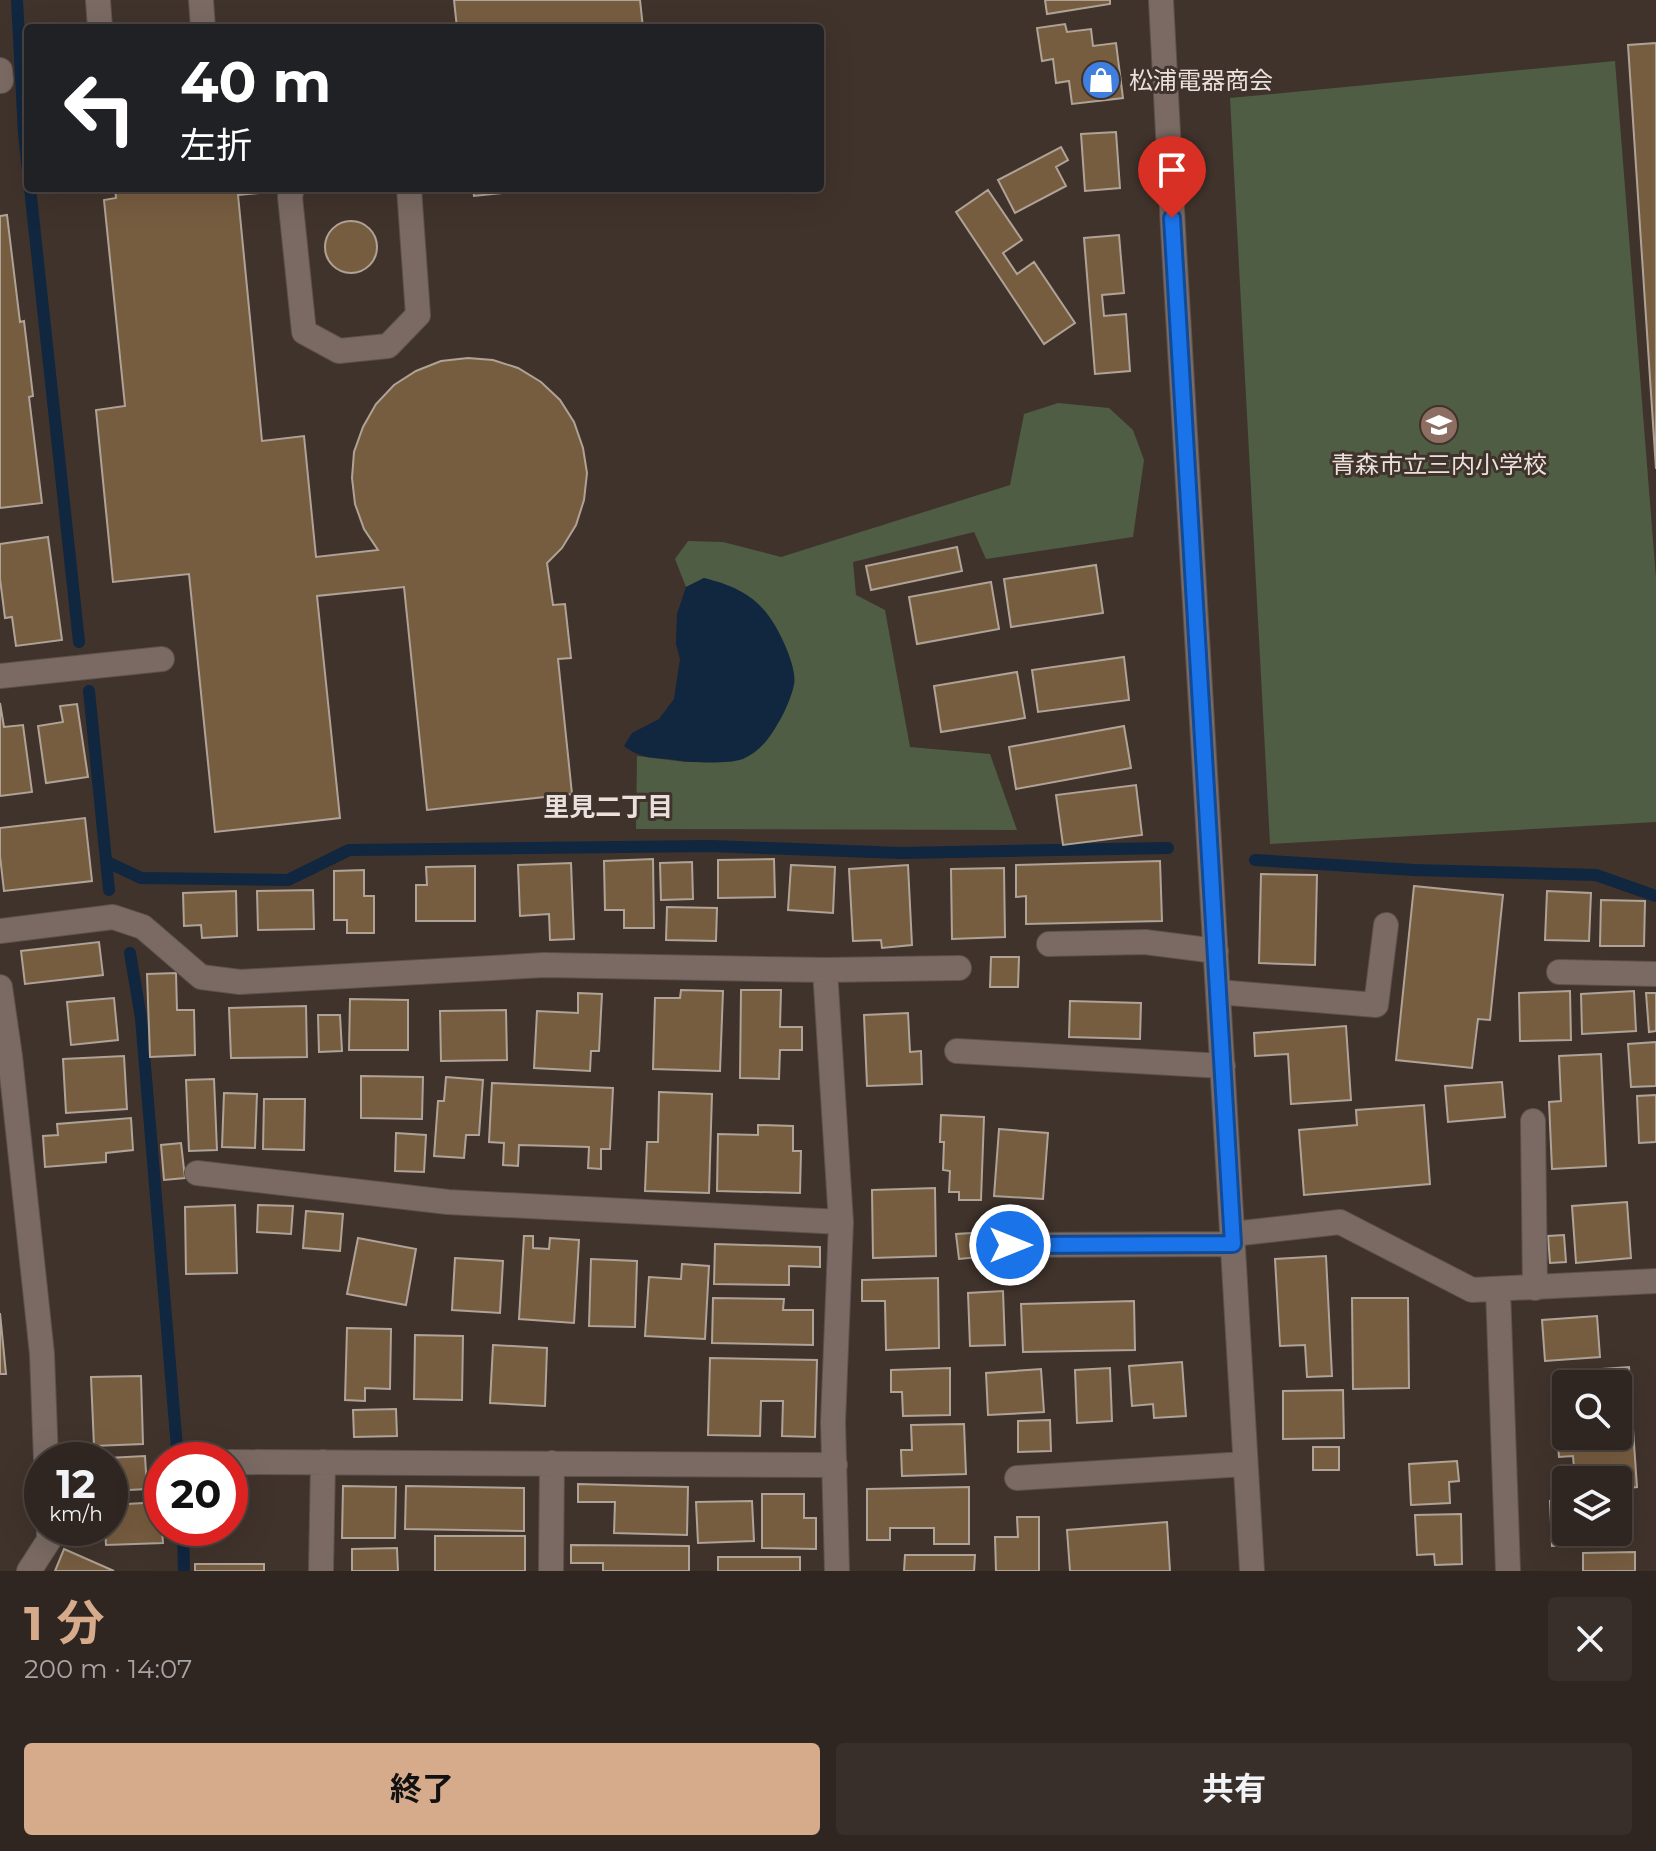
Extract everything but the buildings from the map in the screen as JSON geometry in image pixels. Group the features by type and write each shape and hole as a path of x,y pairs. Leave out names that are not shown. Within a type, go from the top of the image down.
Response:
{"street":[{"path":"98,0 100,24"},
{"path":"201,0 203,24"},
{"path":"1161,0 1252,1571"},
{"path":"291,192 304,332 339,351 388,346 418,315 409,192"},
{"path":"0,676 162,659"},
{"path":"0,931 113,917 143,927 201,977 240,982 544,965 825,970 959,968"},
{"path":"1218,992 1376,1005 1386,925"},
{"path":"1049,944 1145,942 1216,951"},
{"path":"825,970 841,1222 833,1422 837,1571"},
{"path":"1559,972 1656,974"},
{"path":"0,987 42,1354 45,1442"},
{"path":"957,1051 1223,1066"},
{"path":"1533,1121 1535,1288"},
{"path":"197,1173 448,1202 841,1222"},
{"path":"1010,1245 1233,1239 1340,1222 1472,1290 1656,1281"},
{"path":"1498,1289 1508,1571"},
{"path":"248,1462 835,1465"},
{"path":"321,1571 323,1462"},
{"path":"551,1571 552,1463"},
{"path":"1017,1478 1245,1464"},
{"path":"29,1571 45,1546"}],"green space":[{"name":"青森市立三内小学校","path":"1615,61 1656,578 1656,822 1270,844 1230,98"},
{"path":"1058,403 1109,408 1133,430 1144,460 1133,537 986,559 974,532 853,562 856,595 885,610 910,747 990,754 1017,830 636,829 637,756 713,762 704,578 686,587 675,559 688,541 723,542 781,557 1010,485 1024,414"}],"water":[{"path":"704,578 745,594 765,611 787,650 793,668 793,690 780,721 767,740 743,759 700,762 637,754 624,746 632,733 659,719 674,699 680,659 676,644 677,614 686,587"}],"waterway":[{"path":"17,0 24,133"},
{"path":"30,192 79,642"},
{"path":"89,691 109,890"},
{"path":"107,862 141,878 288,880 349,850 711,846 901,853 1168,848"},
{"path":"1255,860 1414,870 1596,875 1656,896"},
{"path":"130,953 141,1018 176,1442"},
{"path":"183,1546 184,1571"}],"place":[{"name":"松浦電器商会","path":"1101,80"},
{"name":"青森市立三内小学校","path":"1439,425"}],"district":[{"name":"里見二丁目","path":"608,807"}],"route":[{"path":"1010,1245 1233,1244 1172,218"}]}
